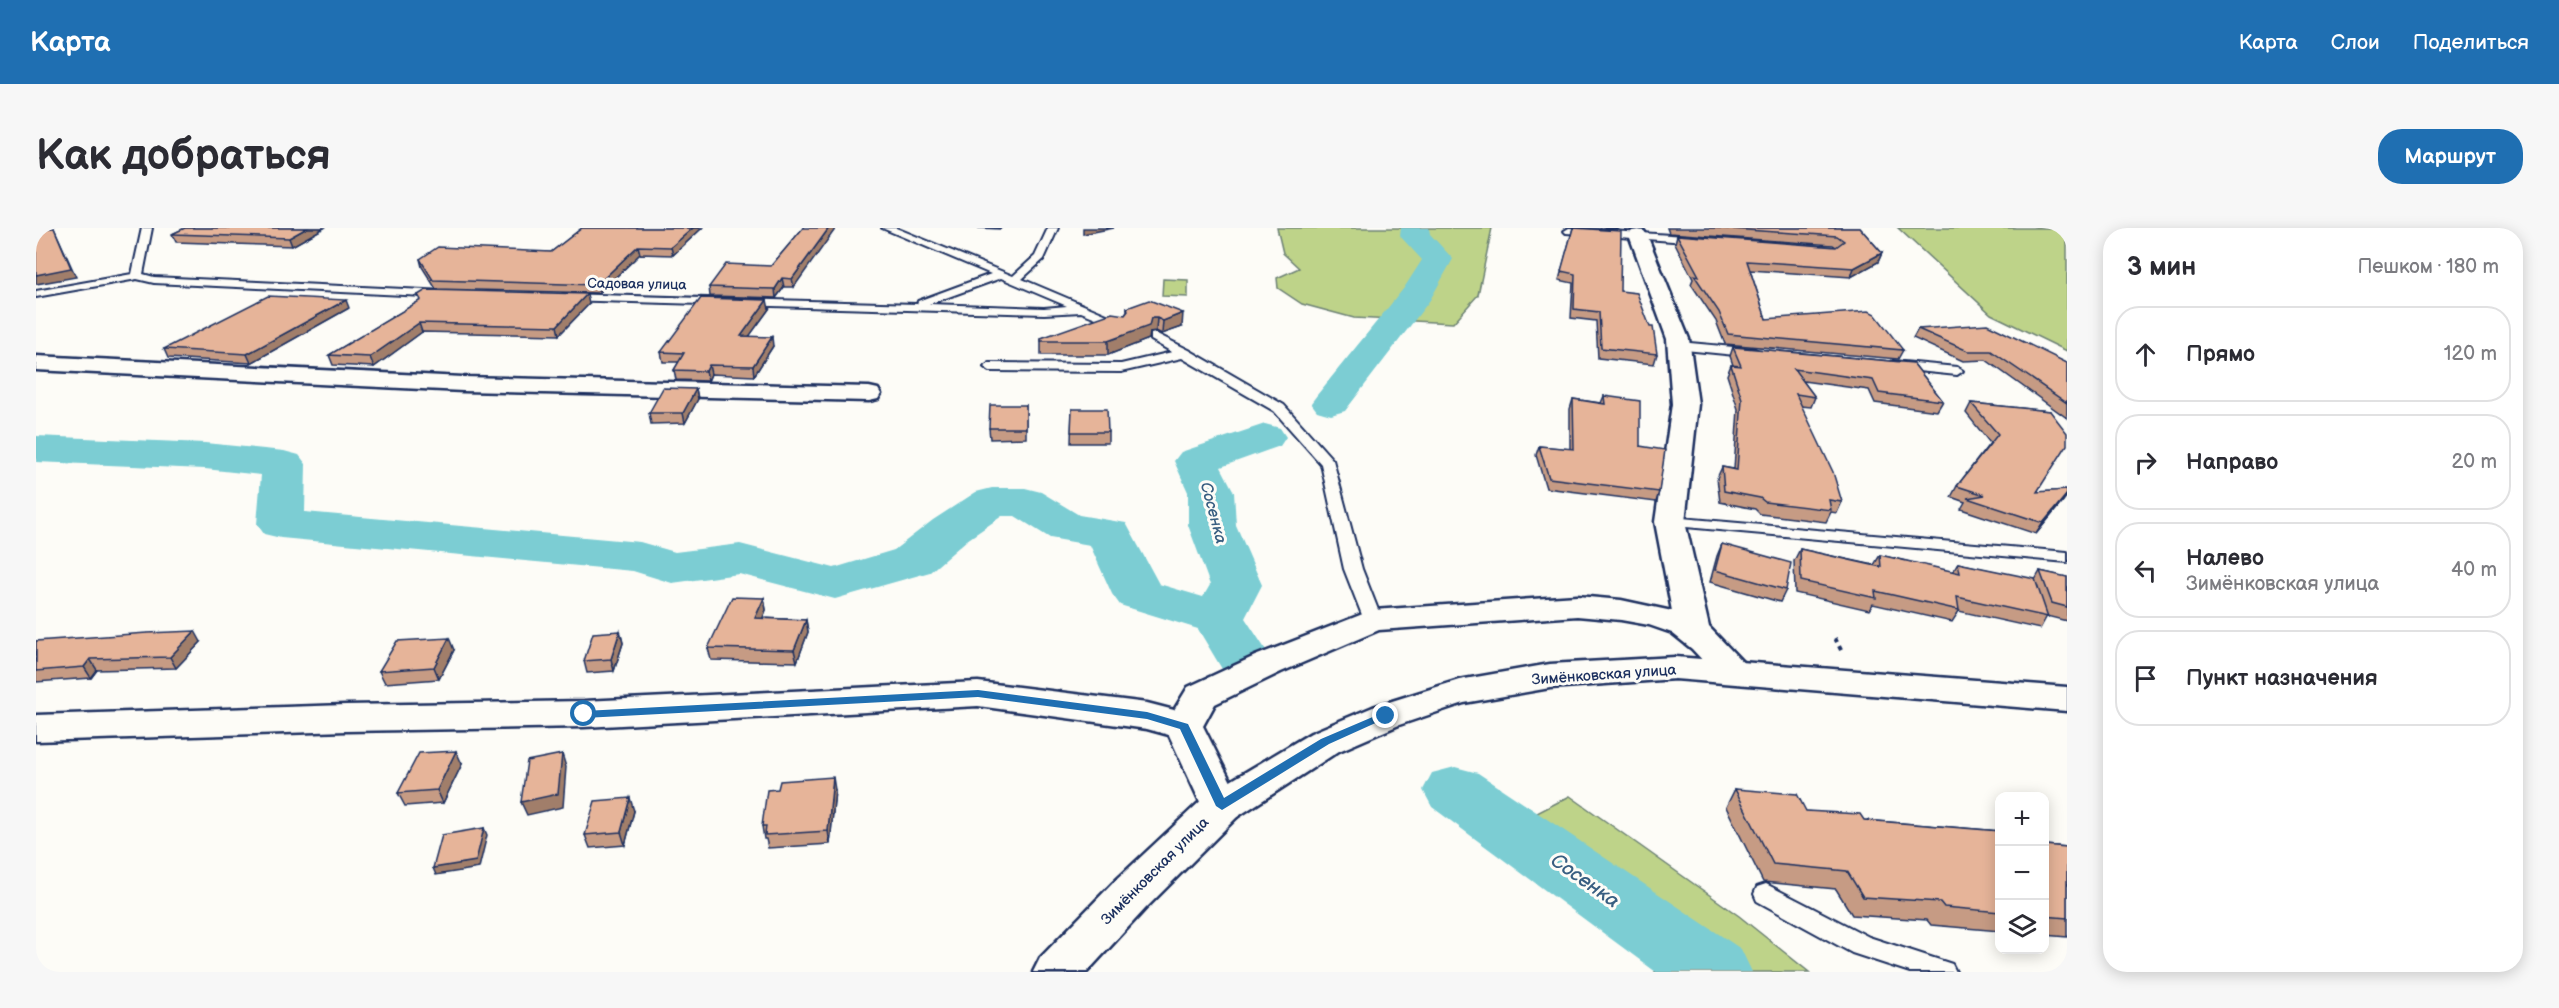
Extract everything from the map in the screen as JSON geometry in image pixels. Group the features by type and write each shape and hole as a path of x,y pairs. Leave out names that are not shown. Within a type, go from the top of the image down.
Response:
{"street":[{"path":"1638,235 1679,346 1685,404 1670,522 1693,630"},
{"path":"36,363 463,384 869,394"},
{"path":"1184,726 1202,696 1268,664 1373,620 1577,606 1610,608 1656,616 1693,630 1734,672"},
{"name":"Зимёнковская улица","path":"1057,972 1129,896 1222,806 1325,742 1386,716 1459,692 1550,676 1676,668 2067,699"},
{"path":"36,728 346,718 584,714 978,694 1147,716 1184,726 1222,806"}],"lane":[{"path":"137,276 147,228"},
{"path":"887,228 1120,323"},
{"path":"1015,280 1040,257 1053,228"},
{"path":"1569,231 1707,240"},
{"path":"913,306 999,275"},
{"path":"36,294 137,276 154,280 461,295"},
{"name":"Садовая улица","path":"556,297 1044,311 1082,308"},
{"path":"1155,337 1280,408 1328,463 1353,569 1373,620"},
{"path":"1679,346 1772,355"},
{"path":"990,367 1121,368 1185,353"},
{"path":"1876,364 1957,371"},
{"path":"1670,522 2067,557"},
{"path":"1766,894 1861,945 1943,972"}],"green space":[{"path":"1277,228 1492,228 1478,295 1453,323 1354,318 1302,304 1278,288 1277,278 1299,268 1283,253"},
{"path":"1898,228 2067,228 2067,351 1991,314"},
{"path":"1163,279 1188,280 1188,297 1162,296"},
{"path":"1570,796 1739,916 1809,972 1655,972 1662,959 1564,870 1535,814"}],"building":[{"path":"36,228 54,228 71,268 36,275"},
{"path":"185,228 307,228 289,238 172,234"},
{"path":"582,228 693,228 671,247 638,246 597,285 433,280 420,259 438,247 551,252"},
{"path":"803,228 829,228 792,279 782,278 775,289 709,287 726,264 771,266"},
{"path":"1573,228 1621,231 1620,291 1637,293 1650,327 1653,327 1657,354 1601,348 1599,312 1574,309 1575,274 1561,271"},
{"path":"1717,228 1860,228 1882,253 1854,268 1747,261 1766,319 1869,311 1875,314 1903,350 1728,334 1719,312 1694,275 1699,276 1677,235 1836,247 1844,241 1837,236"},
{"path":"426,290 587,294 557,326 419,323 370,357 329,355 421,300 418,295"},
{"path":"268,296 346,300 247,354 164,349"},
{"path":"701,298 767,300 741,336 772,337 753,366 709,365 706,371 674,370 684,353 661,352"},
{"path":"1149,300 1183,313 1163,321 1151,318 1149,326 1108,341 1041,341 1041,338 1112,313 1125,315 1127,308"},
{"path":"1987,324 2067,363 2067,403 1991,351 1968,351 1918,329"},
{"path":"1733,347 1913,363 1943,401 1879,393 1873,380 1794,369 1815,397 1796,394 1833,472 1842,502 1829,500 1831,510 1765,502 1760,498 1724,491 1722,467 1737,470 1742,399 1731,365 1741,366"},
{"path":"663,388 696,389 683,413 649,413"},
{"path":"1604,396 1640,401 1640,446 1665,450 1659,492 1549,478 1539,446 1574,449 1573,399 1605,404"},
{"path":"1971,403 2050,411 2067,433 2067,445 2037,492 2067,490 2067,494 2043,523 1967,498 1985,495 1957,486 1998,434"},
{"path":"990,405 1026,405 1026,428 989,428"},
{"path":"1072,409 1107,409 1108,432 1071,432"},
{"path":"1722,544 1791,563 1786,590 1715,570"},
{"path":"1800,549 1881,567 1880,555 1960,573 1958,563 2035,579 2048,617 1957,597 1959,610 1875,591 1876,598 1801,581"},
{"path":"2040,571 2067,577 2067,607 2052,603"},
{"path":"732,597 764,598 755,618 806,620 794,650 708,648"},
{"path":"195,631 170,657 90,659 84,667 36,671 36,641"},
{"path":"620,631 611,659 584,661 593,633"},
{"path":"449,638 434,667 379,671 397,641"},
{"path":"456,751 437,790 398,793 419,753"},
{"path":"562,754 558,794 521,802 527,761"},
{"path":"833,777 828,831 765,835 766,826 762,826 767,790 778,789 780,781"},
{"path":"1735,789 1797,794 1806,811 1860,814 1864,820 1995,831 1995,912 1944,907 1940,902 1863,897 1847,871 1773,864"},
{"path":"630,798 621,832 585,835 595,801"},
{"path":"484,828 476,861 433,868 442,835"},
{"path":"2049,845 2067,847 2067,918 2049,916"}],"waterway":[{"name":"Сосенка","path":"1331,403 1418,293 1438,259 1415,236 1415,228"},
{"name":"Сосенка","path":"1218,618 1236,585 1212,525 1211,492 1196,461 1265,437"},
{"path":"36,449 205,456 284,464 281,524 640,557 672,568 740,559 835,584 912,561 950,530 992,502 1025,502 1067,528 1109,533 1138,594 1218,618"},
{"name":"Сосенка","path":"1218,618 1245,661"},
{"name":"Сосенка","path":"1455,790 1714,972"}],"route":[{"path":"584,714 978,694 1147,716 1184,726 1222,806 1325,742 1386,716"}]}
